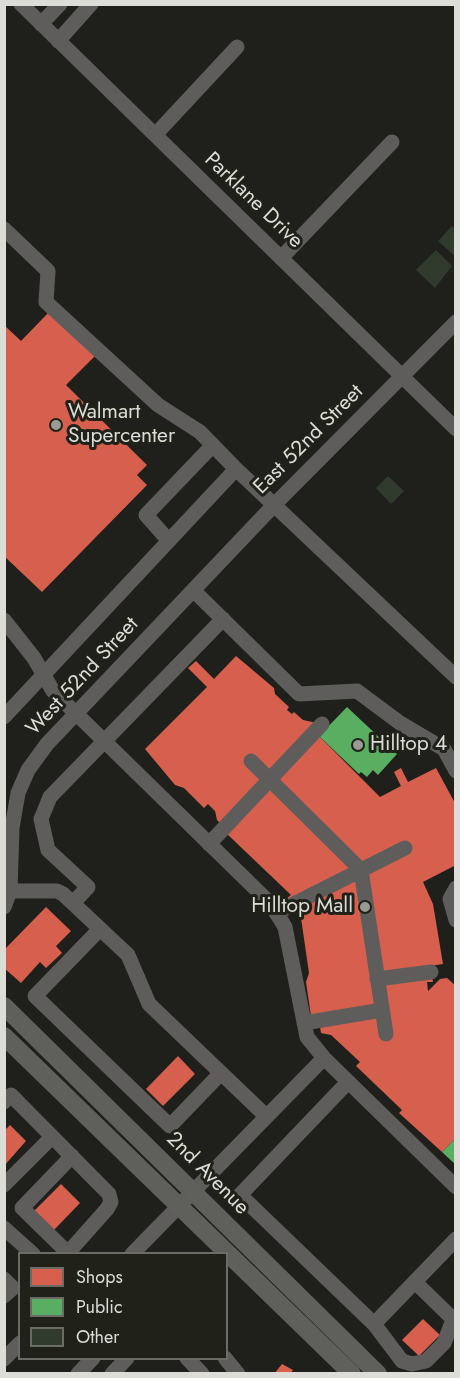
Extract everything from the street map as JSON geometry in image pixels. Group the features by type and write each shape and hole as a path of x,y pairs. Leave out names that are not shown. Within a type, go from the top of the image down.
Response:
{"main road":[{"name":"2nd Avenue","path":"4,1006 378,1374"},
{"name":"2nd Avenue","path":"4,1036 226,1252"},
{"name":"2nd Avenue","path":"228,1254 352,1374"}],"street":[{"name":"Parklane Drive","path":"21,4 456,429"},
{"path":"41,24 60,4"},
{"path":"57,41 91,4"},
{"path":"155,135 237,47"},
{"path":"281,258 392,142"},
{"path":"4,229 48,271 46,302 158,405 200,432 236,469 456,677"},
{"name":"East 52nd Street","path":"193,590 456,322"},
{"path":"169,541 146,515 213,445"},
{"path":"4,717 236,469"},
{"path":"193,590 299,694 357,691 400,723 444,749 456,771"},
{"name":"West 52nd Street","path":"4,907 10,891 12,828 18,793 28,770 47,744 193,590"},
{"path":"73,903 88,887 48,850 41,819 50,797 223,619"},
{"path":"4,620 34,658 53,691 271,904 285,927 307,1037 324,1058 456,1187"},
{"path":"209,844 322,724"},
{"path":"250,761 361,870 386,1034"},
{"path":"276,913 405,848"},
{"path":"456,888 450,898 456,920"},
{"path":"10,891 57,891 73,903 128,955 150,1004 266,1116"},
{"path":"100,929 35,996 170,1126 221,1073"},
{"path":"377,978 431,972"},
{"path":"304,1023 382,1010"},
{"path":"134,1252 324,1058"},
{"path":"348,1082 240,1195 374,1324 402,1361 412,1364 426,1361 434,1354 444,1343 454,1321 415,1282"},
{"path":"4,1102 11,1095 106,1191 111,1202 68,1252"},
{"path":"4,1174 49,1134"},
{"path":"4,1185 49,1134"},
{"path":"66,1252 22,1208 72,1156"},
{"path":"4,1228 31,1252"},
{"path":"374,1324 456,1239"},
{"path":"4,1280 13,1288 4,1296"},
{"path":"4,1359 18,1345"},
{"path":"78,1374 92,1360"},
{"path":"112,1374 126,1360"},
{"path":"188,1360 202,1374"},
{"path":"226,1360 238,1374"}],"building: Shops":[{"name":"Walmart Supercenter","path":"50,311 95,356 66,385 147,465 137,475 147,485 42,592 4,556 4,325 21,341"},
{"name":"Hilltop Mall","path":"236,656 274,688 275,694 289,707 287,710 292,714 294,712 303,720 322,724 319,736 380,797 401,786 394,772 401,768 408,782 436,768 456,805 456,865 423,882 433,904 443,964 430,966 433,982 427,982 428,991 440,979 447,978 456,986 456,1138 442,1152 399,1113 402,1110 356,1066 360,1062 331,1035 321,1033 318,1015 311,1016 306,982 309,973 300,911 287,898 291,895 226,833 228,831 217,820 215,811 208,804 204,808 184,788 175,785 145,749 207,687 188,668 196,661 214,679"},
{"path":"46,907 71,931 56,946 62,953 46,968 40,962 21,983 4,968 4,950"},
{"path":"178,1056 195,1074 163,1106 146,1089"},
{"path":"10,1125 26,1141 4,1166 4,1131"},
{"path":"61,1184 80,1203 54,1230 34,1211"},
{"path":"423,1319 440,1335 419,1356 402,1340"},
{"path":"282,1364 293,1370 290,1374 274,1374"}],"building: Public":[{"name":"Hilltop 4","path":"347,707 397,754 378,775 373,770 367,777 361,772 359,774 319,736"},
{"path":"456,1138 456,1165 442,1152"}],"building: Other":[{"path":"452,226 456,230 456,257 438,241"},
{"path":"436,250 452,266 435,288 416,270"},
{"path":"388,476 404,491 391,504 376,488"}],"place":[{"name":"Walmart Supercenter","path":"56,425"},
{"name":"Hilltop 4","path":"358,745"},
{"name":"Hilltop Mall","path":"365,907"}]}
